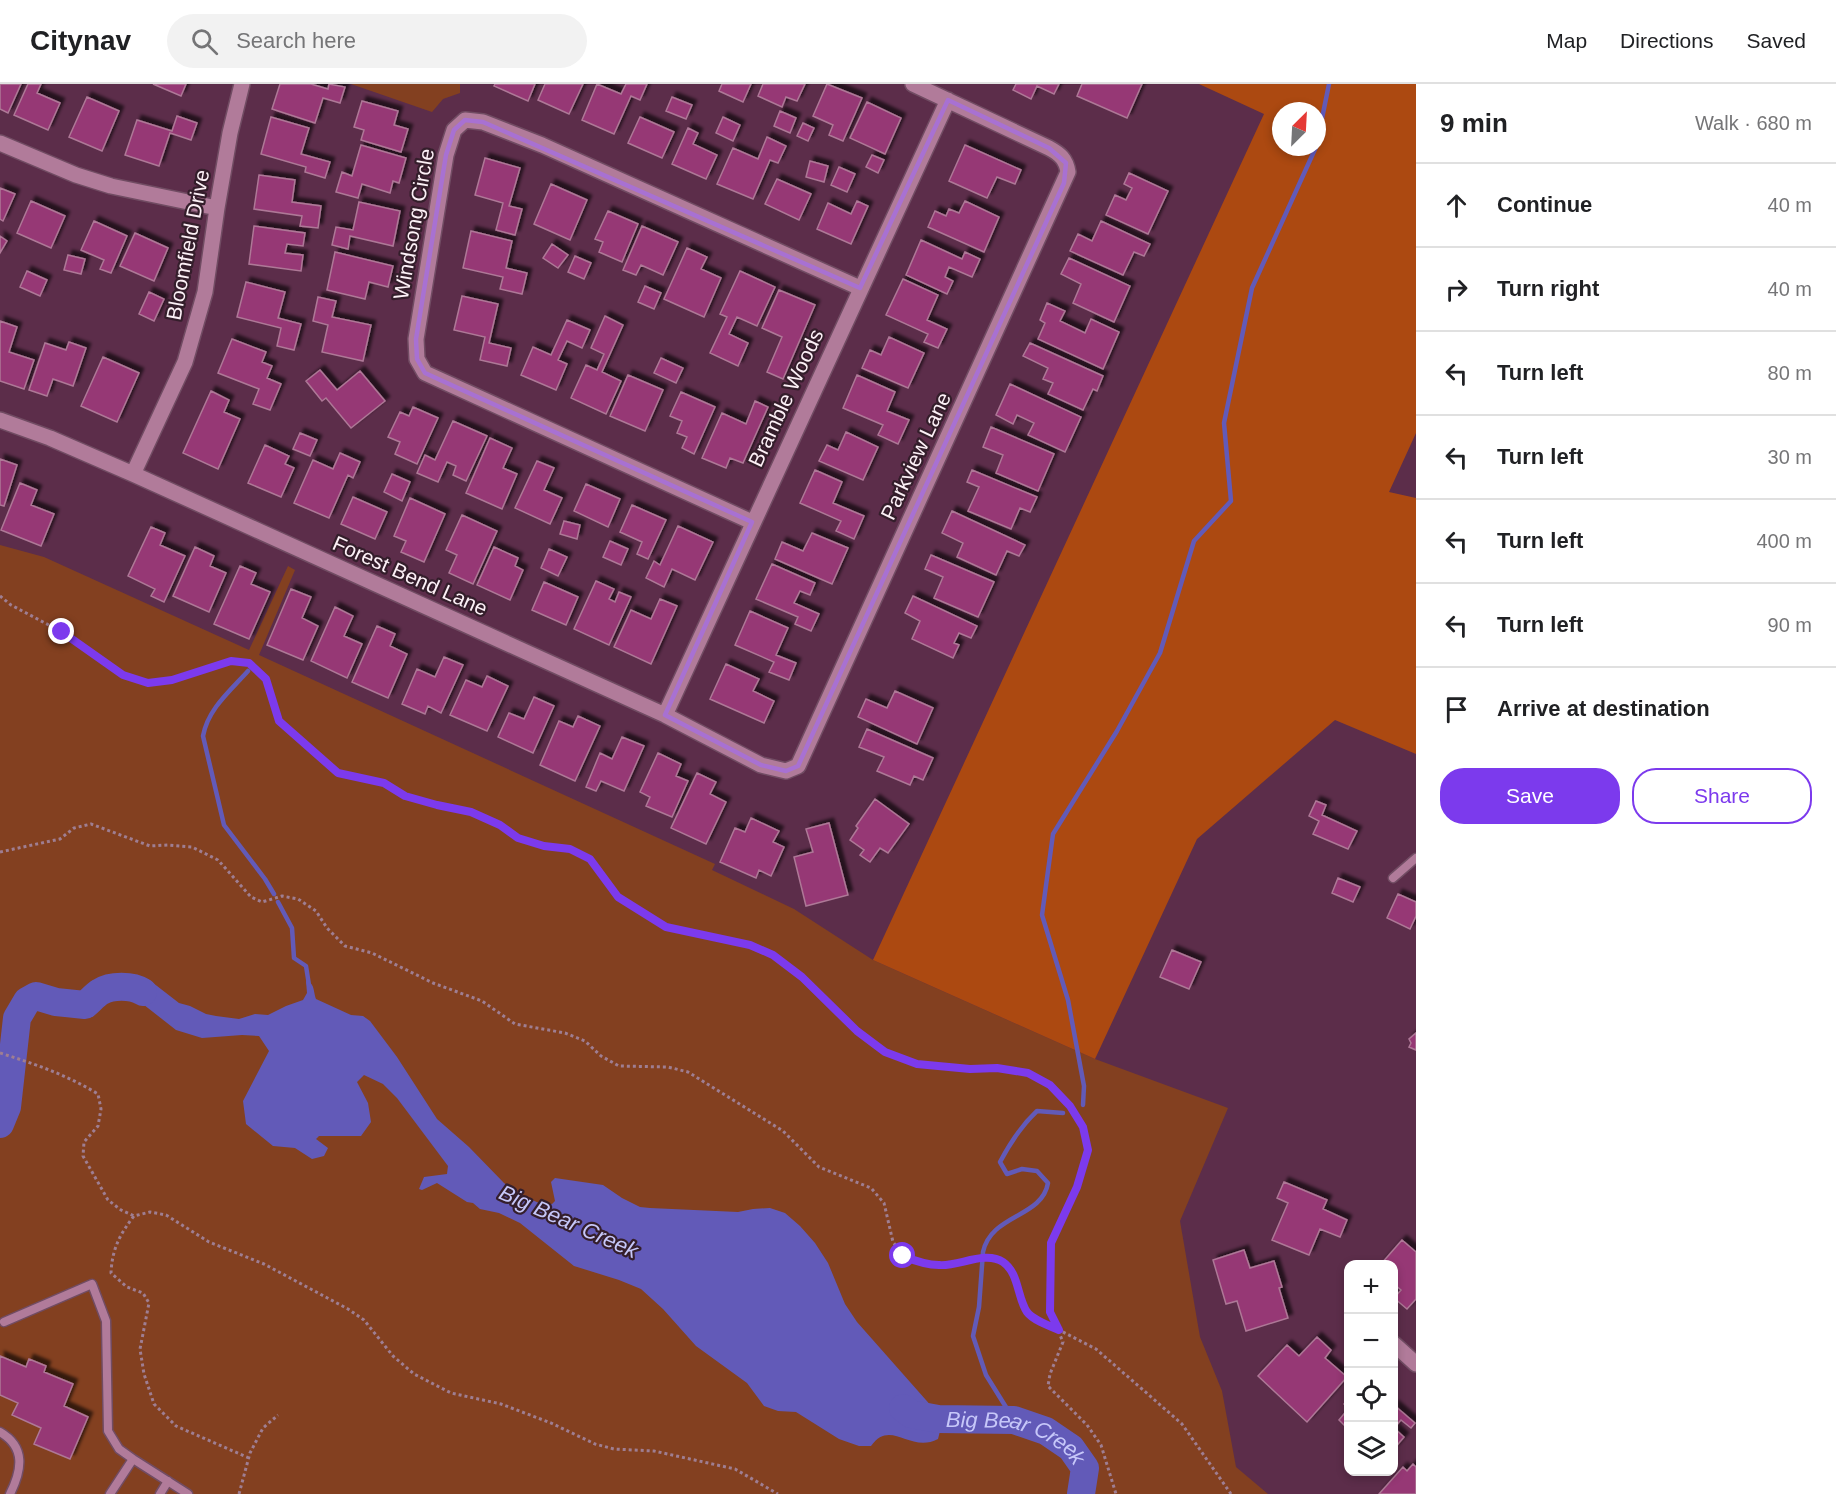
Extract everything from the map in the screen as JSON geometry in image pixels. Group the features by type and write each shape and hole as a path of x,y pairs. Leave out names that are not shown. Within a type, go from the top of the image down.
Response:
{"street":[{"name":"Bloomfield Drive","path":"133,474 185,362 205,292 230,133 242,84"},
{"path":"913,84 948,100"},
{"name":"Parkview Lane","path":"798,766 1068,172 1066,163 1060,154 948,100"},
{"name":"Bramble Woods","path":"665,715 948,100"},
{"name":"Windsong Circle","path":"752,522 426,373 417,359 416,339 446,155 454,130 465,120 483,122 542,145 860,288"},
{"path":"0,143 76,175 111,186 217,208"},
{"name":"Forest Bend Lane","path":"0,420 50,438 133,474 665,715 761,765 786,771 798,766"},
{"path":"1398,1348 1416,1364"}],"lane":[{"path":"1393,878 1416,858"},
{"path":"4,1322 92,1284 106,1321 108,1431 119,1449 188,1494"},
{"path":"0,1432 17,1448 20,1460 15,1484 10,1494"},
{"path":"110,1494 133,1459"},
{"path":"160,1494 168,1481"}],"path":[{"path":"0,596 11,605 62,632 123,675 148,683 172,680 231,661 249,663 266,679 279,721 338,773 384,783 405,796 471,812 500,825 518,838 544,846 570,849 590,859 618,897 666,927 750,945 773,955 802,977 857,1031 885,1052 917,1064 970,1069 997,1068 1028,1073 1050,1085 1070,1106 1083,1127 1088,1150 1077,1187 1051,1243 1050,1312 1063,1342 1050,1374 1048,1386 1087,1425 1101,1445 1116,1494"},
{"path":"0,852 60,838 74,828 91,824 150,846 192,847 218,860 256,900 267,902 282,896 298,899 316,911 327,928 345,946 372,953 433,983 482,1001 515,1024 565,1033 585,1041 601,1056 619,1066 668,1067 688,1072 783,1131 819,1167 871,1188 884,1203 892,1242 903,1256 919,1263 941,1266 986,1258 1003,1262 1016,1279 1028,1314 1096,1349 1182,1424 1231,1494"},
{"path":"0,1053 45,1067 98,1094 101,1109 98,1126 84,1142 83,1156 108,1200 121,1210 134,1216 150,1212 166,1215 209,1242 264,1264 348,1309 364,1320 393,1356 414,1374 451,1393 501,1404 551,1423 595,1444 614,1449 654,1451 735,1469 777,1494"},
{"path":"134,1216 119,1236 111,1258 111,1273 128,1287 143,1293 149,1303 141,1349 144,1374 154,1404 176,1426 249,1458"},
{"path":"239,1494 249,1458 263,1428 278,1415"}],"highlighted area":[{"path":"948,100 1049,148 1066,163 1064,183 798,766 786,771 761,765 665,715 752,522 425,373 417,359 416,339 446,155 454,130 465,120 483,122 860,288"}],"shaded area":[{"path":"351,84 460,84 460,93 443,99 432,112"},
{"path":"1199,84 1416,84 1416,433 1389,492 1416,498 1416,754 1335,720 1197,839 1095,1059 873,960 1264,114"},
{"path":"0,545 44,557 249,650 288,566 295,570 259,655 715,864 712,870 794,909 873,960 1095,1059 1228,1108 1180,1221 1200,1337 1222,1391 1236,1467 1268,1494 0,1494"}],"water":[{"path":"131,974 148,979 179,1003 206,1014 239,1019 255,1014 268,1015 303,1000 307,993 306,981 309,982 316,999 351,1015 363,1016 370,1021 397,1057 437,1119 469,1147 504,1183 521,1195 539,1203 552,1204 555,1201 551,1182 555,1178 603,1185 640,1207 738,1212 770,1208 785,1213 815,1243 828,1263 845,1304 857,1322 933,1408 940,1431 938,1439 919,1442 886,1435 878,1438 871,1446 859,1446 839,1439 796,1412 778,1411 764,1406 747,1383 696,1346 663,1309 641,1289 574,1266 520,1223 499,1213 480,1209 437,1183 422,1190 419,1189 424,1177 447,1174 448,1166 397,1098 383,1084 364,1075 357,1082 368,1103 371,1122 361,1136 319,1136 316,1139 328,1148 324,1156 312,1159 295,1148 273,1146 246,1124 243,1101 269,1051 259,1036 202,1038 176,1030 139,1001 118,997 106,989 110,977"}],"building":[{"path":"0,84 21,84 8,113 0,109"},
{"path":"28,84 41,84 37,93 60,103 48,130 14,115"},
{"path":"153,84 186,84 181,96"},
{"path":"280,84 311,84 328,89 329,84 345,87 340,103 323,98 315,123 272,109"},
{"path":"495,84 535,84 528,101 494,86"},
{"path":"545,84 583,84 569,114 538,100"},
{"path":"597,84 621,94 626,84 647,84 640,100 631,96 614,134 582,120"},
{"path":"722,84 751,84 743,102 719,91"},
{"path":"763,84 805,84 797,101 786,97 782,107 758,96"},
{"path":"827,84 862,98 843,141 829,135 833,125 813,116"},
{"path":"1016,84 1059,84 1054,94 1037,86 1031,99 1013,90"},
{"path":"1082,84 1142,84 1127,118 1077,96"},
{"path":"87,97 119,111 102,151 69,137"},
{"path":"672,97 692,105 686,119 666,111"},
{"path":"362,101 398,111 394,125 408,129 401,152 361,140 364,130 354,127"},
{"path":"867,102 901,118 885,154 850,138"},
{"path":"780,111 796,118 790,133 774,126"},
{"path":"177,116 197,123 191,140 170,133 159,166 125,155 137,120 172,131"},
{"path":"271,117 309,128 301,154 330,162 325,178 305,172 306,167 261,154"},
{"path":"640,117 674,132 662,158 628,143"},
{"path":"723,117 740,125 733,141 716,133"},
{"path":"803,123 814,128 808,141 797,136"},
{"path":"688,128 698,133 693,144 717,155 706,179 672,164"},
{"path":"767,137 786,146 778,163 770,160 753,199 717,184 733,148 758,159"},
{"path":"361,145 406,158 399,183 393,181 390,193 362,184 358,198 336,192 342,172 352,176"},
{"path":"965,145 1021,170 1015,184 997,177 987,198 949,181"},
{"path":"872,155 884,160 878,173 866,167"},
{"path":"485,158 520,168 509,206 522,209 515,235 496,230 503,203 475,195"},
{"path":"810,161 828,166 824,182 806,177"},
{"path":"839,167 855,174 847,192 831,185"},
{"path":"1129,173 1168,191 1148,234 1106,215 1115,195 1126,200 1132,188 1124,184"},
{"path":"259,175 295,180 292,202 321,206 318,228 300,226 302,216 254,209"},
{"path":"777,179 811,194 799,220 765,204"},
{"path":"551,184 587,200 570,240 534,224"},
{"path":"0,188 15,194 3,221 0,219"},
{"path":"31,201 65,216 51,248 17,233"},
{"path":"857,201 868,206 851,244 817,229 828,203 851,214"},
{"path":"965,201 999,217 984,252 928,227 935,211 946,216 949,209 959,213"},
{"path":"359,202 400,211 393,246 350,236 348,249 332,245 336,227 353,230"},
{"path":"608,211 638,224 622,262 599,252 603,242 595,239"},
{"path":"94,221 127,236 111,273 100,269 104,260 81,250"},
{"path":"1101,221 1150,244 1144,256 1134,252 1123,275 1070,251 1078,234 1092,241"},
{"path":"254,226 305,233 303,246 287,244 285,253 303,255 301,271 249,264"},
{"path":"642,226 678,242 663,275 641,265 636,275 623,270"},
{"path":"471,231 512,241 506,268 527,273 522,294 500,289 503,277 463,268"},
{"path":"135,233 168,248 154,281 120,266"},
{"path":"0,236 7,241 0,253"},
{"path":"921,240 962,259 965,252 980,259 972,277 949,267 945,277 953,281 947,294 906,275"},
{"path":"552,244 568,255 558,268 543,258"},
{"path":"687,248 707,257 701,269 721,278 704,317 664,299"},
{"path":"335,252 393,266 388,287 369,282 365,299 327,290"},
{"path":"68,255 85,259 81,274 64,270"},
{"path":"575,256 591,263 584,279 568,272"},
{"path":"1069,258 1130,286 1114,322 1073,303 1081,284 1061,274"},
{"path":"27,271 47,280 40,296 20,287"},
{"path":"740,271 775,287 757,326 737,317 729,334 748,343 738,366 710,353 727,317 720,314"},
{"path":"903,279 938,295 927,320 947,329 938,348 924,342 928,334 886,315"},
{"path":"246,282 285,292 278,318 301,324 294,350 277,346 281,328 237,317"},
{"path":"645,286 661,293 654,309 638,302"},
{"path":"779,290 815,305 783,379 767,372 782,337 762,328"},
{"path":"149,292 164,299 154,321 139,314"},
{"path":"462,296 498,304 489,343 511,348 507,366 480,360 485,337 454,330"},
{"path":"318,297 336,301 332,317 371,325 363,361 322,352 328,325 313,321"},
{"path":"1047,303 1065,311 1060,321 1085,333 1091,319 1119,332 1103,369 1038,339 1045,323 1040,320"},
{"path":"605,316 623,325 602,372 621,381 606,414 571,398 586,365 597,370 604,354 591,348"},
{"path":"567,320 590,330 582,348 567,341 558,360 567,364 556,390 521,375 533,347 551,355"},
{"path":"0,321 17,327 9,352 34,360 24,389 0,381"},
{"path":"889,337 924,353 908,388 862,368 870,350 881,355"},
{"path":"232,339 266,352 262,362 272,366 267,378 281,384 270,410 253,404 259,389 218,373"},
{"path":"69,342 86,348 73,386 53,379 47,396 29,390 45,343 66,350"},
{"path":"1030,343 1103,376 1097,391 1093,389 1083,410 1048,394 1053,383 1043,379 1048,368 1023,356"},
{"path":"103,357 139,373 117,422 81,406"},
{"path":"661,358 683,368 676,383 654,373"},
{"path":"320,370 337,390 360,371 385,401 351,428 326,398 322,401 306,381"},
{"path":"628,375 663,390 645,431 610,416"},
{"path":"857,375 895,392 887,411 909,420 898,444 878,435 883,425 843,408"},
{"path":"1010,384 1081,417 1065,452 1028,435 1034,423 1017,415 1013,424 996,415"},
{"path":"211,391 229,400 224,412 240,419 218,469 183,453"},
{"path":"681,392 715,407 694,454 682,448 687,437 677,433 682,421 670,416"},
{"path":"755,401 768,407 743,463 730,458 726,468 702,458 722,413 746,424"},
{"path":"413,407 438,418 417,464 395,454 400,442 388,437 400,412 409,416"},
{"path":"453,421 487,436 466,481 453,475 456,466 447,462 438,482 417,473 425,455 435,460"},
{"path":"991,427 1054,454 1038,491 996,473 1003,455 983,447"},
{"path":"846,432 878,447 863,480 819,461 827,445 838,450"},
{"path":"300,433 317,440 310,456 293,449"},
{"path":"490,438 512,448 503,468 517,474 502,509 466,493"},
{"path":"265,445 289,456 285,464 294,468 281,497 248,483"},
{"path":"340,453 360,462 353,478 348,475 329,518 294,503 313,460 333,469"},
{"path":"0,459 17,465 4,506 0,505"},
{"path":"537,461 554,468 544,490 562,498 550,524 515,508"},
{"path":"815,470 842,482 833,503 864,516 854,539 836,531 841,521 800,503"},
{"path":"972,470 1037,497 1030,512 1020,508 1011,529 968,511 979,487 967,482"},
{"path":"392,474 410,482 402,501 384,492"},
{"path":"20,483 37,490 31,505 54,514 41,546 1,530"},
{"path":"586,484 620,499 608,527 574,511"},
{"path":"353,497 387,512 375,539 341,524"},
{"path":"410,498 445,514 424,562 401,552 406,541 394,536"},
{"path":"632,505 666,520 648,559 637,554 642,542 620,532"},
{"path":"952,511 1025,545 1019,556 1007,551 996,575 957,557 963,543 942,533"},
{"path":"462,515 497,531 473,584 449,573 457,555 446,550"},
{"path":"564,521 580,525 577,539 560,534"},
{"path":"678,526 713,542 695,580 672,569 664,587 646,578 654,561 660,565"},
{"path":"151,527 165,533 160,545 185,556 164,602 151,596 155,589 128,576"},
{"path":"812,533 848,548 832,584 775,559 782,542 803,551"},
{"path":"610,541 628,549 621,565 603,557"},
{"path":"195,547 214,556 210,566 226,573 209,612 173,596"},
{"path":"494,547 518,558 515,566 523,570 510,600 477,585"},
{"path":"549,549 567,557 558,576 541,568"},
{"path":"931,555 994,582 978,617 934,598 943,577 925,569"},
{"path":"772,564 815,583 810,595 800,591 794,603 819,614 811,631 795,624 798,617 756,599"},
{"path":"240,566 256,573 251,584 270,592 249,639 214,624"},
{"path":"596,581 614,589 609,599 615,602 619,592 631,597 609,645 574,629"},
{"path":"544,582 578,597 566,625 532,610"},
{"path":"291,589 311,597 302,618 318,626 303,660 267,645"},
{"path":"913,596 977,626 971,638 959,633 954,643 959,645 953,658 912,639 920,621 905,613"},
{"path":"660,599 677,606 651,664 614,647 631,610 651,619"},
{"path":"335,607 353,616 344,636 362,644 347,678 311,661"},
{"path":"750,611 788,628 776,655 796,663 789,680 769,672 774,662 735,645"},
{"path":"377,626 395,634 390,646 407,654 388,698 352,682"},
{"path":"444,657 463,665 441,713 428,706 425,714 402,704 417,669 435,677"},
{"path":"726,664 759,679 753,691 774,701 764,723 710,699"},
{"path":"487,676 508,686 487,731 450,715 466,680 482,687"},
{"path":"895,691 933,708 917,744 858,717 866,699 887,708"},
{"path":"534,697 554,706 533,753 498,737 509,713 524,719"},
{"path":"578,716 600,726 575,781 540,765 559,721 573,727"},
{"path":"867,729 933,758 923,780 914,776 910,785 877,771 884,757 859,747"},
{"path":"622,737 644,746 624,791 601,781 596,791 586,787 600,753 612,759"},
{"path":"658,753 681,764 676,776 688,781 672,817 646,806 650,797 640,792"},
{"path":"697,773 716,782 710,794 726,802 706,844 671,828"},
{"path":"875,799 909,824 888,853 880,848 870,862 860,855 864,850 850,840 858,828 856,826"},
{"path":"1316,801 1326,805 1322,815 1357,831 1348,849 1313,834 1319,821 1309,816"},
{"path":"751,818 779,831 773,842 784,847 771,876 759,870 756,878 720,862 735,828 745,832"},
{"path":"829,823 848,895 806,906 794,857 813,852 806,829"},
{"path":"1338,878 1360,887 1353,902 1332,893"},
{"path":"1398,894 1416,902 1416,916 1410,929 1387,918"},
{"path":"1172,950 1201,962 1189,989 1160,977"},
{"path":"1416,1033 1416,1050 1409,1047 1411,1043 1409,1039"},
{"path":"1284,1182 1327,1200 1323,1209 1347,1220 1340,1237 1320,1229 1309,1255 1272,1240 1288,1203 1277,1198"},
{"path":"1402,1240 1416,1252 1416,1299 1407,1309 1398,1301 1398,1293 1401,1290 1398,1287 1398,1260 1384,1260"},
{"path":"1244,1250 1250,1268 1274,1261 1288,1318 1246,1331 1237,1301 1226,1304 1213,1260"},
{"path":"1317,1337 1331,1350 1325,1358 1344,1374 1344,1380 1307,1422 1258,1376 1287,1345 1299,1356"},
{"path":"0,1356 26,1367 29,1359 46,1366 44,1372 73,1384 64,1406 88,1417 70,1459 34,1444 41,1428 12,1415 18,1403 0,1395"},
{"path":"1398,1408 1415,1423 1411,1428 1401,1420 1398,1423"},
{"path":"1344,1414 1344,1425 1339,1420"},
{"path":"1398,1432 1404,1437 1398,1444"},
{"path":"1413,1464 1416,1467 1416,1494 1379,1494 1395,1476 1398,1476 1403,1467 1407,1471"}],"waterway":[{"path":"1325,102 1329,84"},
{"path":"1083,1105 1084,1086 1068,1000 1042,915 1053,834 1117,731 1160,653 1194,541 1231,501 1224,423 1252,288 1312,156"},
{"path":"248,671 215,709 203,736 224,825 274,894"},
{"path":"278,902 292,928 294,958 306,966 309,985"},
{"name":"Big Bear Creek","path":"0,1124 7,1107 17,1018 27,1001 36,996 56,1002 85,1005 98,993 110,988 127,987 143,992"},
{"path":"1014,1420 986,1375 973,1336 979,1307 983,1252 988,1240 996,1230 1036,1203 1044,1194 1048,1183 1037,1171 1022,1169 1007,1174 1000,1162 1012,1141 1037,1111 1063,1113"},
{"name":"Big Bear Creek","path":"903,1408 911,1414 938,1419 1014,1420 1046,1431 1071,1448 1085,1468 1081,1494"}],"route":[{"path":"62,632 123,675 148,683 194,675 231,661 249,663 266,679 279,721 338,773 384,783 405,796 471,812 500,825 518,838 544,846 570,849 590,859 618,897 666,927 750,945 773,955 802,977 857,1031 885,1052 917,1064 970,1069 997,1068 1028,1073 1050,1085 1070,1106 1083,1127 1088,1150 1077,1187 1051,1243 1050,1312 1059,1330 1028,1314 1016,1279 1003,1262 986,1258 941,1266 919,1263 903,1256"}]}
